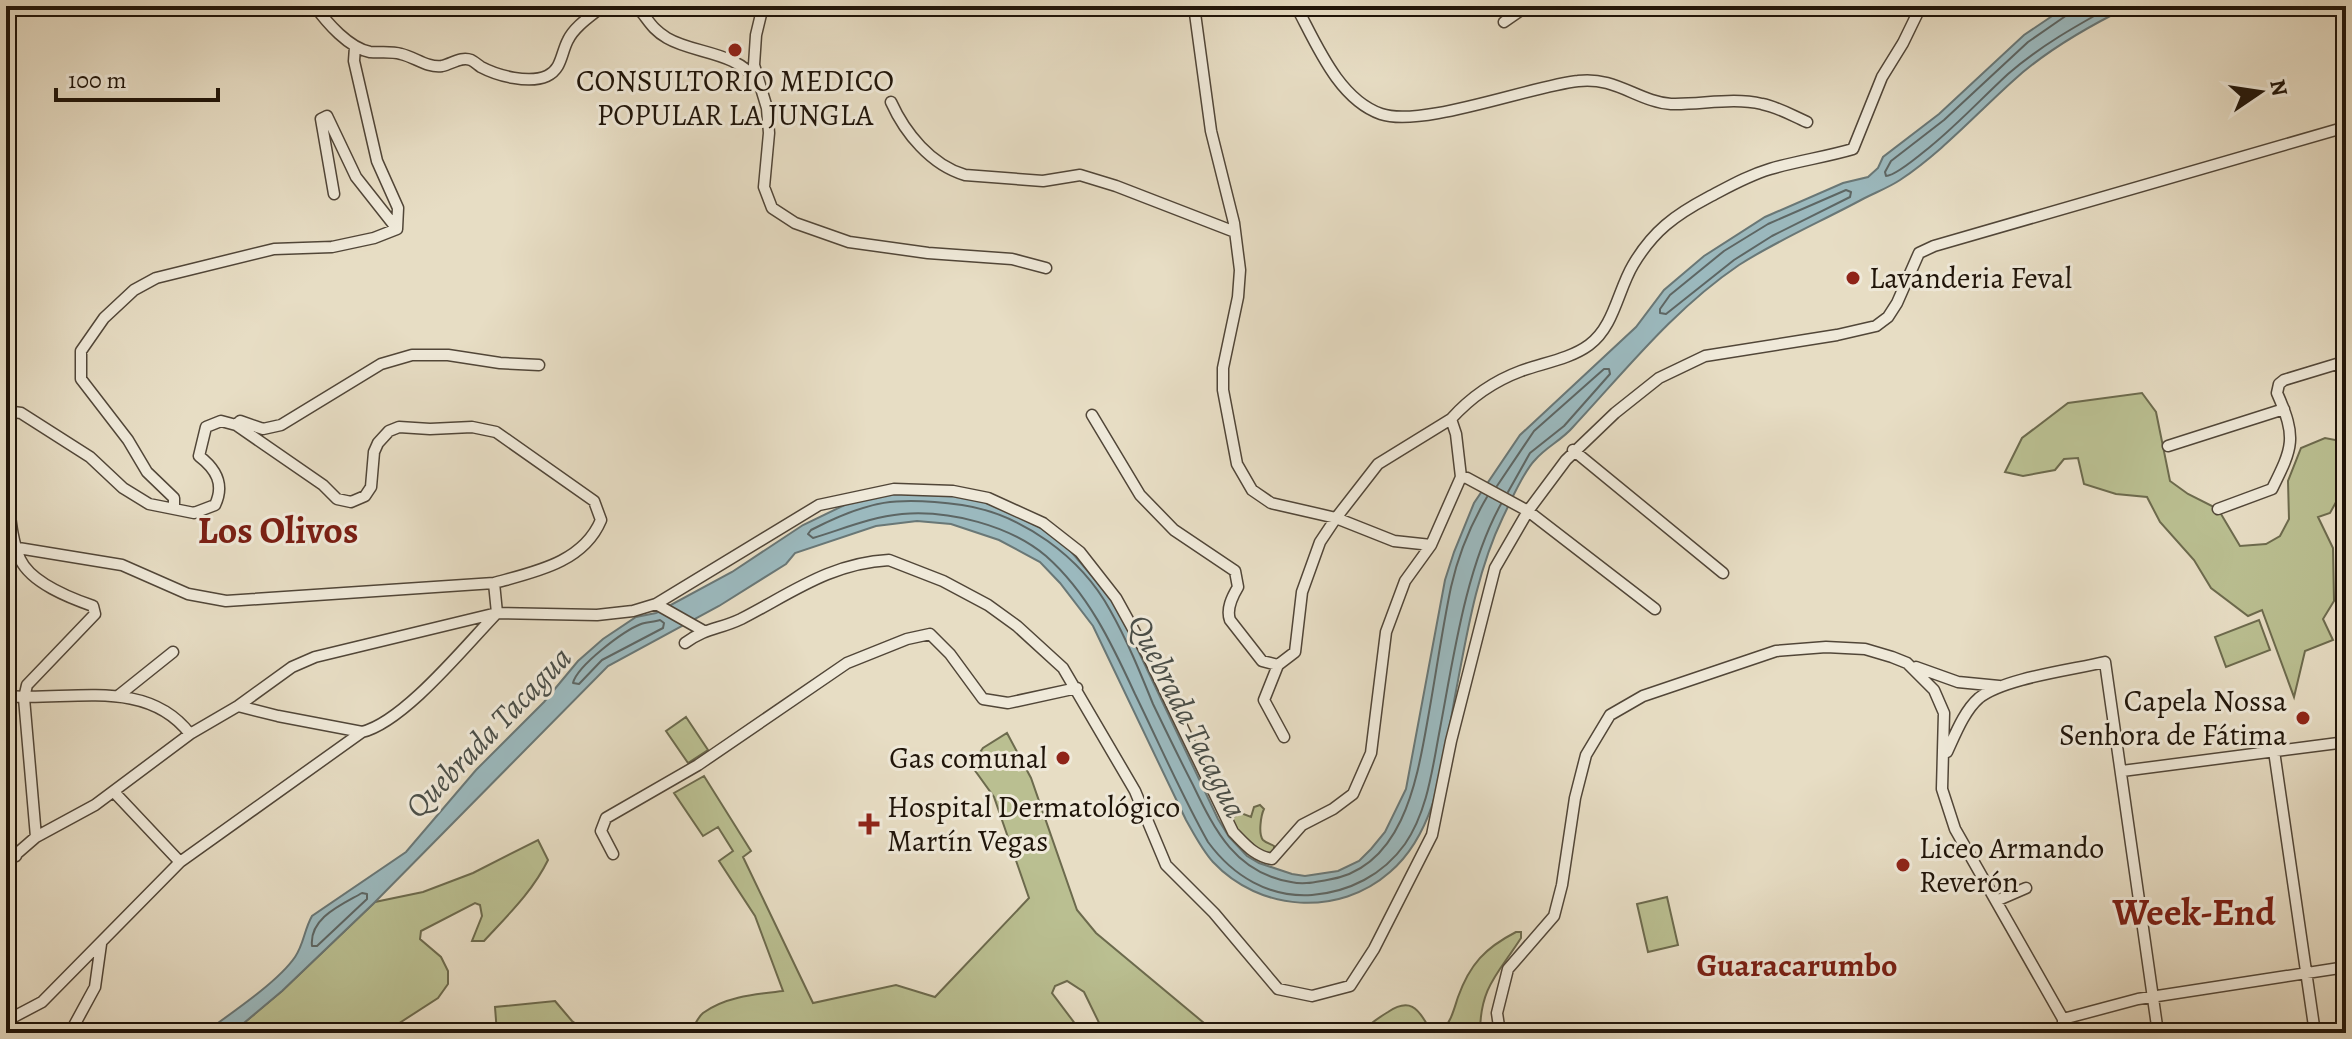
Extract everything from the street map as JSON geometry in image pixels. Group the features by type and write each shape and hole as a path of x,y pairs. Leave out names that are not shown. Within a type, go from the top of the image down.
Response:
{"street":[{"path":"315,6 322,17 355,47 369,52 400,54 429,65 442,66 459,60 471,60 497,74 522,78 543,77 554,71 562,59 568,39 603,6"},
{"path":"636,6 647,23 666,38 716,54 752,73 759,83"},
{"path":"763,6 756,35 754,65 767,108 769,133 764,187 772,208 795,223 849,242 928,253 1012,259 1046,268"},
{"path":"1194,6 1211,131 1235,232 1240,270 1238,297 1223,368 1223,390 1237,464 1252,490 1271,503 1336,518 1394,541 1431,545"},
{"path":"1296,6 1323,56 1349,93 1382,114 1396,116 1447,110 1580,80 1605,81 1669,104 1763,104 1807,122"},
{"path":"1504,22 1527,6"},
{"path":"1284,737 1264,700 1278,665 1295,652 1302,592 1320,542 1378,464 1451,419 1480,392 1518,372 1560,359 1588,346 1603,331 1633,265 1661,228 1683,211 1742,178 1853,149 1882,77 1921,6"},
{"path":"355,47 354,61 377,161 398,208 397,229"},
{"path":"891,102 898,117 922,148 953,172 1043,181 1080,175 1235,232"},
{"path":"334,194 321,119 327,116 356,177 397,229"},
{"path":"685,643 702,630 740,620 819,576 875,561 889,560 943,581 988,605 1017,626 1063,668 1135,791 1166,865 1214,913 1278,989 1312,996 1350,986 1381,935 1432,835 1451,741 1495,568 1528,511 1573,450 1659,378 1705,356 1876,326 1888,317 1897,303 1919,253 1934,246 2346,127"},
{"path":"174,507 174,498 147,472 128,440 81,379 81,351 104,318 134,290 156,278 274,249 332,247 374,238 397,229"},
{"path":"236,425 240,421 263,429 281,425 381,364 412,355 448,355 539,365"},
{"path":"2218,509 2272,489 2292,445 2277,393 2279,384 2343,362 2346,387"},
{"path":"2168,446 2284,409"},
{"path":"6,411 21,413 90,457 123,488 149,504 194,513 215,505 221,489 214,467 199,456 206,427 221,421 236,425 323,485 337,499 351,502 365,496 371,487 374,452 389,431 399,427 472,427 496,432 594,501 601,520 594,536 555,566 494,583 226,601 188,594 122,565 36,553 11,546"},
{"path":"1092,415 1140,495 1174,530 1235,571 1238,587 1231,600 1230,620 1262,661 1278,665"},
{"path":"6,863 36,837 114,792 190,734 238,706 292,667 315,657 497,613 597,615 660,606 819,505 894,489 953,491 988,498 1043,523 1080,552 1107,586 1148,656 1233,832 1258,855 1272,859 1302,825 1333,809 1353,794 1371,753 1386,632 1405,581 1431,545 1464,478 1451,419"},
{"path":"1573,450 1723,573"},
{"path":"1464,478 1528,511 1655,609"},
{"path":"6,484 11,546 21,561 60,594 93,606 95,614 27,685 24,698 36,837"},
{"path":"494,583 497,613"},
{"path":"660,606 702,630"},
{"path":"238,706 362,732 376,729 401,709 497,613"},
{"path":"613,854 601,831 606,818 698,765 847,663 871,652 930,634 950,654 983,699 994,703 1008,703 1077,688"},
{"path":"1500,1033 1497,1013 1508,969 1554,916 1562,885 1575,798 1586,755 1610,715 1643,696 1776,651 1826,647 1865,649 1958,682 1999,686"},
{"path":"118,696 173,652"},
{"path":"1944,758 1958,727 1977,699 1999,686 2105,662 2158,1033"},
{"path":"1907,663 1934,690 1944,713 1942,789 1955,829 2063,1019 2063,1033"},
{"path":"6,696 118,696 163,708 180,721 190,734"},
{"path":"6,1021 42,1002 180,862 362,732"},
{"path":"2122,771 2346,742"},
{"path":"2274,751 2315,1033"},
{"path":"114,792 180,862"},
{"path":"6,842 16,856"},
{"path":"1996,901 2026,888"},
{"path":"70,1033 95,987 101,942"},
{"path":"2063,1019 2112,1004 2153,996 2346,967"}],"green space":[{"path":"2142,393 2156,412 2170,481 2218,509 2240,546 2266,544 2280,536 2289,519 2288,481 2301,448 2325,438 2346,442 2346,484 2330,513 2318,517 2333,548 2334,601 2323,619 2333,640 2305,651 2294,697 2262,610 2248,616 2211,588 2194,560 2160,522 2147,497 2116,494 2084,484 2078,458 2064,459 2055,470 2023,476 2005,472 2022,438 2068,403"},
{"path":"2259,620 2270,650 2226,667 2215,637"},
{"path":"686,717 708,750 688,763 666,731"},
{"path":"1007,733 1031,778 1077,910 1096,933 1216,1033 1104,1033 1084,992 1067,981 1055,986 1052,993 1082,1033 883,1033 874,1028 858,1033 688,1033 703,1013 712,1007 742,997 783,991 755,916 719,861 733,851 718,827 703,836 674,793 704,776 751,851 743,857 813,1003 896,985 935,997 1029,898 994,797 971,765 983,748"},
{"path":"1260,805 1264,809 1261,837 1274,846 1274,852 1262,852 1239,834 1231,818 1241,813 1251,817 1254,807"},
{"path":"538,840 548,860 527,893 484,941 472,941 482,916 480,905 475,903 421,931 420,939 441,957 448,971 448,984 438,998 384,1033 232,1033 282,991 375,902 423,892 473,873"},
{"path":"1667,897 1678,945 1648,952 1637,904"},
{"path":"1516,932 1521,932 1521,938 1487,992 1480,1033 1361,1033 1388,1012 1407,1005 1417,1010 1429,1028 1442,1031 1473,966 1487,951"},
{"path":"555,1001 572,1021 589,1033 497,1033 495,1007"}],"water":[{"path":"2067,6 2130,6 2084,30 2041,58 1945,145 1891,186 1769,247 1715,282 1632,362 1569,432 1531,465 1503,517 1480,580 1464,647 1443,764 1430,812 1407,854 1370,887 1324,902 1300,903 1253,891 1232,879 1213,862 1198,842 1093,626 1040,562 999,540 951,524 917,521 876,526 795,553 786,564 719,606 608,666 375,902 282,991 232,1033 204,1033 287,967 298,952 312,916 406,852 476,770 544,702 578,661 603,639 636,617 656,613 732,572 803,525 853,501 879,494 928,492 976,499 1027,518 1068,548 1116,604 1229,837 1247,856 1292,874 1305,876 1338,871 1359,861 1385,832 1406,789 1445,580 1454,552 1474,503 1520,435 1636,327 1664,290 1704,256 1765,217 1843,183 1868,177 1878,168 1883,157 1939,114 2024,35"}],"place":[{"name":"CONSULTORIO MEDICO POPULAR LA JUNGLA","path":"735,50"},
{"name":"Lavanderia Feval","path":"1853,278"},
{"name":"Capela Nossa Senhora de Fátima","path":"2303,718"},
{"name":"Gas comunal","path":"1063,758"},
{"name":"Hospital Dermatológico Martín Vegas","path":"869,824"},
{"name":"Liceo Armando Reverón","path":"1903,865"}],"district":[{"name":"Los Olivos","path":"278,530"},
{"name":"Week-End","path":"2194,912"},
{"name":"Guaracarumbo","path":"1797,965"}],"water label":[{"name":"Quebrada Tacagua","path":"1188,716"},
{"name":"Quebrada Tacagua","path":"488,732"}]}
